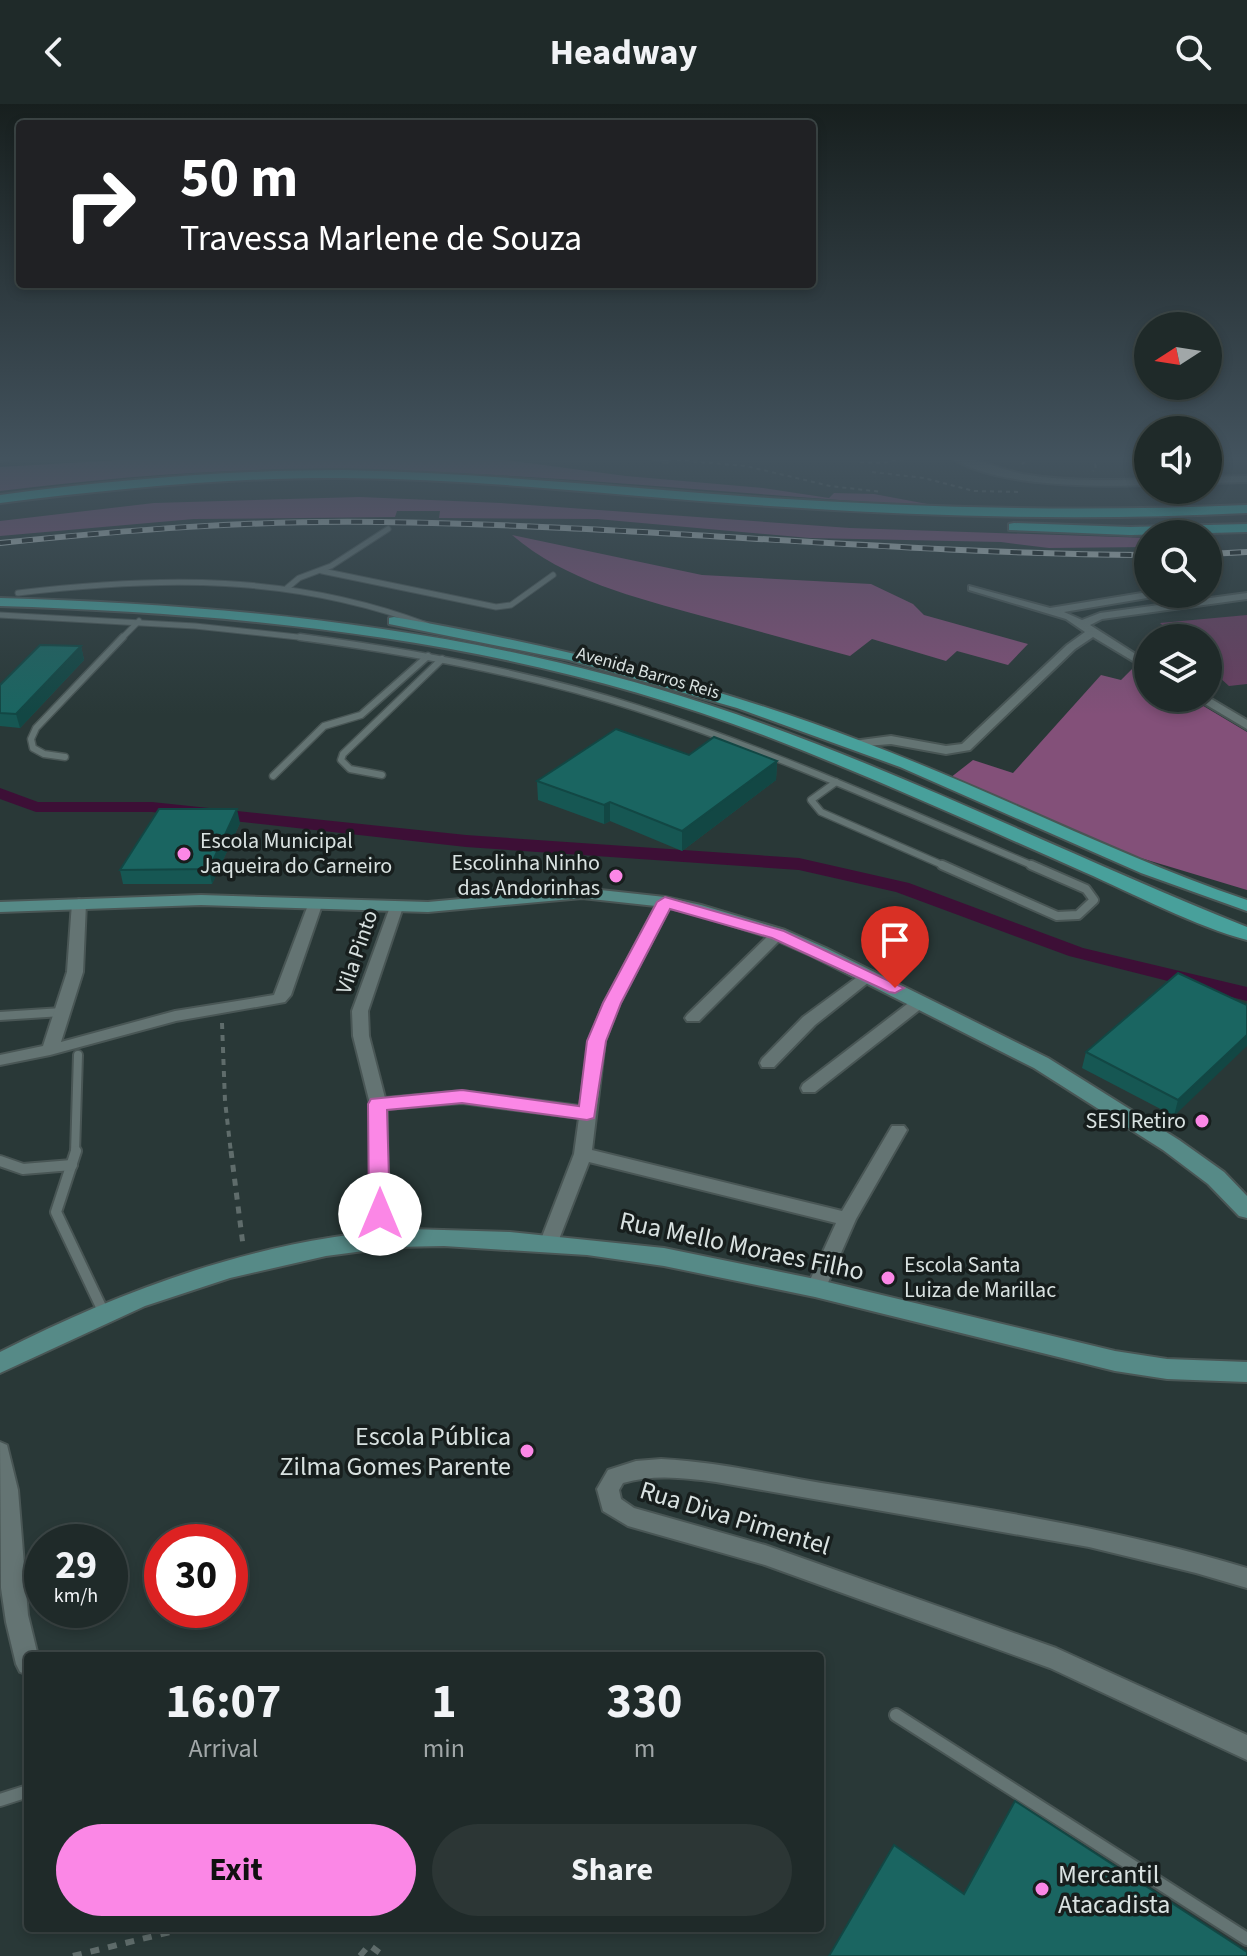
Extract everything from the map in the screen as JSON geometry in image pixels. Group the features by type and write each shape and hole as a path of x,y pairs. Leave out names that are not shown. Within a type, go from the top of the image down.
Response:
{"main road":[{"name":"Avenida Barros Reis","path":"0,593 149,594 231,600 431,627 633,671 857,744 1132,863 1247,906"},
{"name":"Avenida Barros Reis","path":"0,602 216,611 327,624 500,655 661,695 844,761 1247,934"},
{"path":"1132,863 1247,895"}],"street":[{"path":"973,588 1054,610 1134,658"},
{"path":"1054,610 1134,597"},
{"path":"857,744 891,740 946,750 966,747 1100,616 1245,597"},
{"path":"1222,710 1247,725"},
{"path":"0,907 256,901 396,907 453,905 558,893 613,895 665,902 778,934 869,975 1041,1063 1171,1145 1216,1178 1247,1210"},
{"path":"549,1242 583,1154 597,1041 612,1003 665,902"},
{"path":"50,1050 75,972 79,903"},
{"path":"0,1060 221,1006 275,1001 283,995 315,905"},
{"name":"Vila Pinto","path":"378,1104 361,1036 360,1011 396,907"},
{"path":"693,1018 778,934"},
{"path":"768,1063 809,1021 869,975"},
{"path":"809,1088 921,1001"},
{"path":"379,1240 378,1104 462,1097 587,1113"},
{"path":"816,1289 847,1219 898,1130"},
{"path":"583,1154 847,1219"},
{"name":"Rua Mello Moraes Filho","path":"0,1363 103,1311 245,1264 379,1240 473,1238 600,1245 700,1262 1115,1361 1167,1369 1247,1372"},
{"path":"0,1451 9,1494 8,1533 15,1610 25,1652"},
{"name":"Rua Diva Pimentel","path":"1247,1578 1168,1555 1043,1529 700,1472 641,1468 616,1476 608,1489 611,1504 628,1516 779,1559 1042,1654 1247,1748"}],"lane":[{"path":"287,588 299,578 322,571 367,542"},
{"path":"322,571 496,607 511,605 553,575"},
{"path":"18,593 123,582 287,588 373,605 431,627"},
{"path":"0,615 140,621 290,633 428,656 636,707 770,754 836,782 1086,889 1094,900 1078,915 1057,916 821,812 811,800 836,782"},
{"path":"65,757 44,754 33,748 31,739 36,728 140,621"},
{"path":"273,776 324,726 361,715 428,656"},
{"path":"382,775 350,769 341,760 343,754 442,659"},
{"path":"0,1016 63,1012"},
{"path":"78,1055 77,1148 56,1212 103,1311"},
{"path":"0,1161 23,1169 72,1165"},
{"path":"896,1715 1247,1939"},
{"path":"0,1800 24,1792"}],"path":[{"path":"221,1006 225,1101 245,1264"},
{"path":"73,1956 170,1932"},
{"path":"360,1956 369,1945 384,1956"}],"shaded area":[{"path":"522,542 547,542 702,575 871,584 913,604 924,615 1028,644 1008,665 957,651 946,661 872,639 850,656 602,586"},
{"path":"1004,542 1134,542 1134,547 1049,548"},
{"path":"1247,615 1247,684 1229,686 1222,680 1222,624 1160,623"},
{"path":"1134,667 1134,712 1213,712 1247,732 1247,890 1134,856 950,778 973,760 1013,773 1101,675 1121,680"}],"building":[{"path":"40,645 81,646 16,714 0,713 0,685"},
{"path":"616,729 689,755 714,737 777,761 682,831 610,802 604,805 537,781"},
{"name":"Escola Municipal Jaqueira do Carneiro","path":"159,809 237,809 209,869 120,870"},
{"path":"1178,973 1247,1005 1247,1035 1178,1100 1086,1052"},
{"name":"Mercantil Atacadista","path":"1015,1801 1247,1952 1247,1956 829,1956 894,1845 964,1894"}],"waterway":[{"path":"0,793 36,807 152,807 466,841 799,864 902,887 1076,952 1247,994"}],"railway":[{"path":"0,543 6,542"},
{"path":"824,542 1134,555"},
{"path":"1222,553 1247,552"}],"place":[{"name":"Escola Municipal Jaqueira do Carneiro","path":"184,854"},
{"name":"Escolinha Ninho das Andorinhas","path":"616,876"},
{"name":"SESI Retiro","path":"1202,1121"},
{"name":"Escola Santa Luiza de Marillac","path":"888,1278"},
{"name":"Escola Pública Zilma Gomes Parente","path":"527,1451"},
{"name":"Mercantil Atacadista","path":"1042,1889"}],"route":[{"path":"380,1214 378,1104 462,1097 587,1113 597,1041 612,1003 665,902 778,934 895,988"}]}
